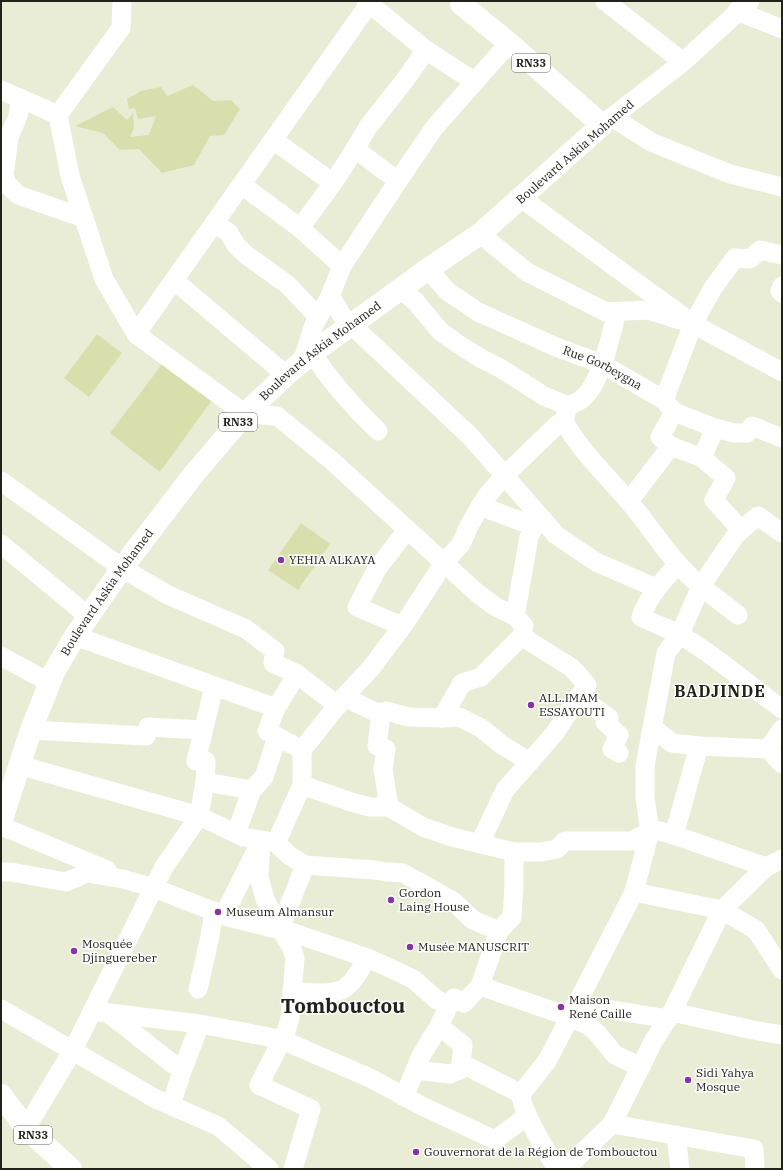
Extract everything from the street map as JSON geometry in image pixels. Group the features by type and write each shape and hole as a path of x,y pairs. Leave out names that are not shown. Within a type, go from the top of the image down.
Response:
{"main road":[{"name":"RN33","path":"462,2 508,42 607,121"},
{"name":"Boulevard Askia Mohamed","path":"1,822 31,730 54,672 75,636 122,568 194,474 245,414 300,363 428,269 480,234 607,121"},
{"name":"RN33","path":"1,1095 26,1128 71,1169"}],"street":[{"path":"122,1 121,28 58,114 70,176 104,279 136,334 245,414 277,416 331,460 477,593 496,607 515,616 524,626 521,637 481,677 462,683 442,718"},
{"path":"605,1 682,62"},
{"path":"136,334 242,185 368,2 426,50 475,82"},
{"path":"743,6 782,29"},
{"name":"Boulevard Askia Mohamed","path":"607,121 682,62 743,6"},
{"path":"300,363 314,325 330,296 342,266 434,128 508,42"},
{"path":"300,228 333,183 380,110 405,80 426,50"},
{"path":"1,90 58,114"},
{"path":"21,98 18,116 9,137 4,174 7,184 18,195 84,218"},
{"path":"607,121 651,142 730,174 782,187"},
{"path":"273,140 333,183"},
{"path":"355,149 398,181"},
{"path":"242,185 300,228 342,266"},
{"path":"521,198 693,324 782,372"},
{"path":"215,223 229,233 236,245 245,254 288,285 318,317"},
{"path":"480,234 527,272 606,312 648,310 693,324"},
{"path":"741,530 714,500 726,478 702,458 671,446 660,437 693,324 713,288 735,258 750,259 760,250 782,255"},
{"name":"Rue Gorbeygna","path":"428,269 447,291 478,312 556,347 602,364 669,406 714,428 734,433 747,432 752,426 782,438"},
{"path":"173,282 300,363 322,369 362,416 378,430"},
{"path":"782,286 780,291 782,293"},
{"path":"401,289 416,302 440,331 458,344 544,396 566,414 571,435 629,501 653,534 678,564 701,586 738,615"},
{"path":"330,296 343,317 471,437 489,456 504,476 556,535 596,562 656,588"},
{"path":"198,989 210,936 219,913 269,841 302,785 302,750 341,701 371,668 402,626 444,564 461,544 486,497 504,476 589,392 602,364 617,312"},
{"path":"702,458 714,428"},
{"path":"629,501 671,446"},
{"path":"1,481 122,568 168,595 246,630 275,651 273,663 297,674 341,701 381,713 386,711 409,717 459,717 481,728 502,745 530,762"},
{"path":"480,506 520,521 533,523 541,518"},
{"path":"557,1169 527,1116 521,1101 521,1094 547,1061 634,892 650,830 645,798 645,766 666,653 680,634 701,586 735,536 758,516 782,533"},
{"path":"515,616 529,537 534,526 541,518"},
{"path":"402,626 357,607 377,569 407,530"},
{"path":"1,544 88,616"},
{"path":"678,564 656,588 646,604 642,617 652,623 680,634 782,709"},
{"path":"480,843 505,790 554,734 587,685 572,668 529,641 522,634"},
{"path":"75,636 276,708"},
{"path":"1,656 50,683"},
{"path":"297,674 276,708 267,731 302,750"},
{"path":"26,1128 73,1050 100,1012 148,886 164,867 199,816 206,761 196,761 214,686"},
{"path":"579,696 609,718 605,722 619,735 612,749 619,753"},
{"path":"381,713 377,746 386,749 383,769 389,807"},
{"path":"31,730 146,736 148,727 203,730"},
{"path":"653,728 672,743 699,746 768,749 782,764"},
{"path":"768,749 782,729"},
{"path":"236,834 252,790 264,777 277,736"},
{"path":"674,835 699,746"},
{"path":"19,765 199,816 243,837 269,841 304,865 403,873 453,900 473,920 499,931"},
{"path":"204,782 252,790"},
{"path":"302,785 370,807 389,807 423,827 452,837 514,852 540,852 557,849 565,841 632,841 650,830 655,830 774,863"},
{"path":"1,826 148,886 219,913 280,929 367,958 413,979 437,1000 449,1006"},
{"path":"269,841 259,877 265,899 280,929 291,946 295,958 290,1018 284,1040 259,1085 311,1110 293,1169"},
{"path":"404,1097 421,1056 449,1006 454,998 464,1003 480,986 499,931 512,917 514,852"},
{"path":"565,1169 612,1124 654,1040 670,1015 722,910 774,863"},
{"path":"280,929 304,865"},
{"path":"1,872 11,872 66,882 87,873 123,879 148,886"},
{"path":"634,892 722,910 756,930 782,970"},
{"path":"292,992 319,992 344,989 353,980 367,958"},
{"path":"480,986 572,1012 598,1034 615,1056 641,1067"},
{"path":"572,1012 583,1006 670,1015 782,1035"},
{"path":"1,1009 154,1098 218,1126 269,1169"},
{"path":"100,1012 200,1024 284,1040 370,1078 422,1106 495,1140 527,1116"},
{"path":"100,1012 182,1071"},
{"path":"171,1105 200,1024"},
{"path":"415,1070 450,1074 460,1070 463,1045 439,1026"},
{"path":"461,1063 521,1094"},
{"path":"612,1124 754,1149 755,1169"},
{"path":"676,1135 680,1169"}],"green space":[{"path":"193,85 213,101 231,100 240,109 224,135 210,136 194,165 162,173 139,149 120,150 103,133 75,126 113,107 127,120 133,113 134,128 130,137 149,135 156,116 138,119 135,108 129,109 127,99 141,91 161,87 167,96"},
{"path":"97,334 122,353 89,397 64,378"},
{"path":"163,363 212,400 160,472 110,433"},
{"path":"301,523 330,544 298,590 268,570"}],"place":[{"name":"YEHIA ALKAYA","path":"281,560"},
{"name":"ALL.IMAM ESSAYOUTI","path":"531,705"},
{"name":"Gordon Laing House","path":"391,900"},
{"name":"Museum Almansur","path":"218,912"},
{"name":"Musée MANUSCRIT","path":"410,947"},
{"name":"Mosquée Djinguereber","path":"74,951"},
{"name":"Maison René Caille","path":"561,1007"},
{"name":"Sidi Yahya Mosque","path":"688,1080"},
{"name":"Gouvernorat de la Région de Tombouctou","path":"416,1152"}],"district":[{"name":"BADJINDE","path":"720,691"},
{"name":"Tombouctou","path":"343,1006"}]}
